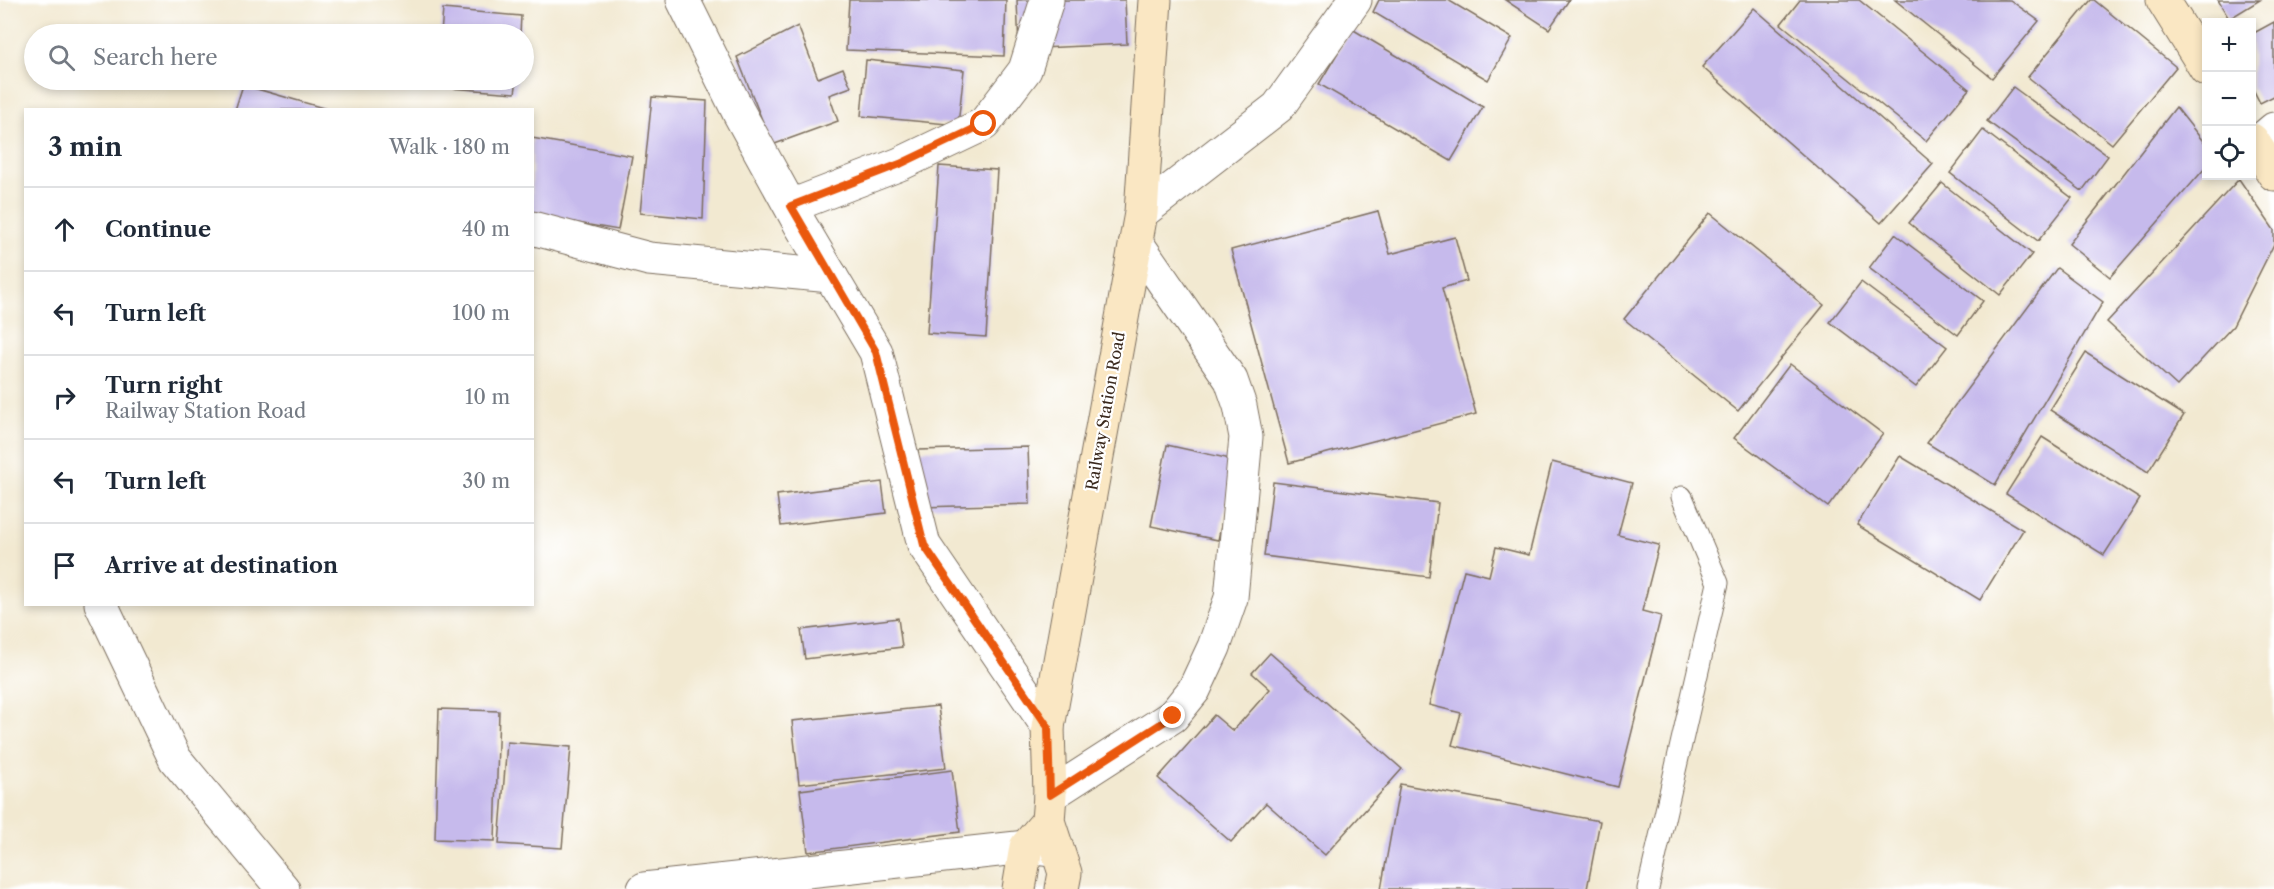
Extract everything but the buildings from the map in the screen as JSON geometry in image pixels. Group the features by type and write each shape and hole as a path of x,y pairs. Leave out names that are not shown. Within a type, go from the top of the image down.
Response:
{"street":[{"path":"683,0 739,113 876,352 924,545 1048,727"},
{"path":"791,206 900,164 984,124 1025,70 1047,0"},
{"name":"Railway Station Road","path":"1019,889 1046,828 1048,727 1138,228 1155,0"},
{"path":"644,889 1046,828 1173,716 1194,690 1214,647 1231,598 1246,437 1240,406 1231,380 1138,228 1278,107 1355,0"},
{"path":"2163,0 2202,63"},
{"path":"2260,138 2274,174"},
{"path":"534,229 649,259 831,276"},
{"path":"102,606 176,759 283,889"},
{"name":"Railway Station Road","path":"1046,828 1065,873 1062,889"}],"lane":[{"path":"1648,889 1718,583 1682,497"}],"route":[{"path":"984,124 900,164 791,206 876,352 924,545 1048,727 1050,795 1173,716"}]}
